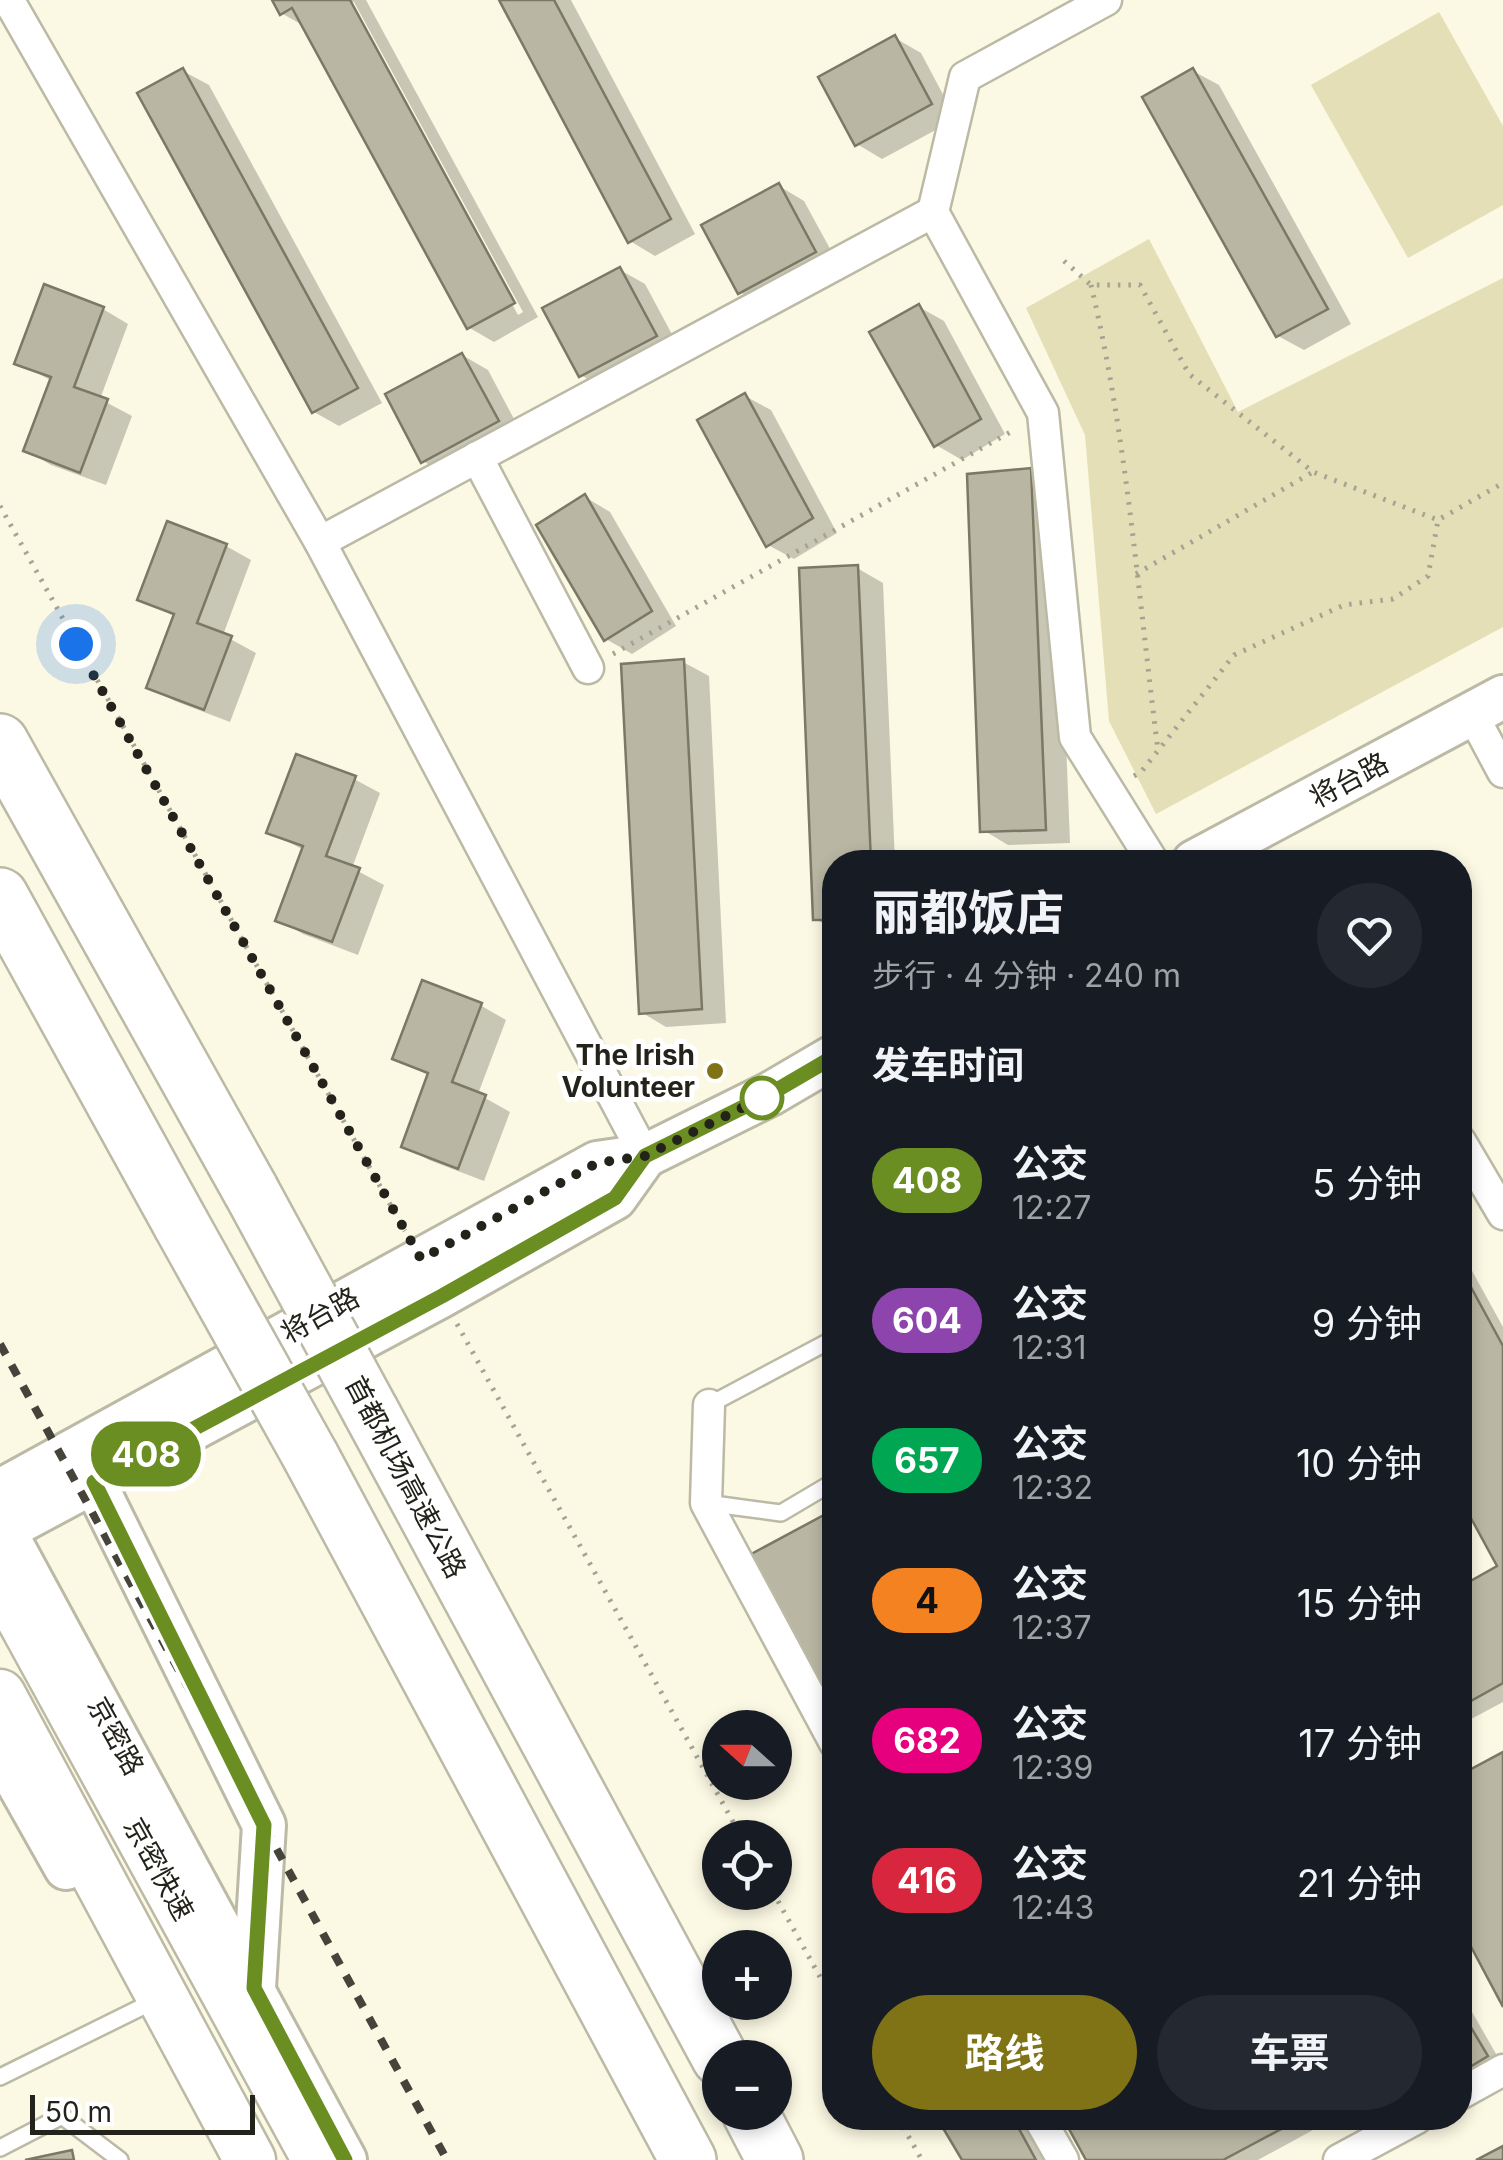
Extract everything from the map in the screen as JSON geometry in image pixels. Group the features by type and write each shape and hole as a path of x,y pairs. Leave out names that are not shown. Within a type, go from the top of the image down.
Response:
{"highway":[{"name":"首都机场高速公路","path":"0,742 251,1190 710,2040"},
{"path":"0,896 311,1456 688,2160"},
{"name":"京密快速","path":"1,1531 318,2160"},
{"name":"京密快速","path":"0,1695 250,2160"},
{"path":"759,2130 775,2160"}],"main road":[{"name":"将台路","path":"1217,850 1487,706"},
{"name":"将台路","path":"1,1531 431,1278 615,1198 645,1156 822,1064"},
{"name":"将台路","path":"1,1531 94,1482 431,1278"},
{"path":"94,1482 264,1825 254,1988"},
{"name":"京密路","path":"1,1531 346,2160"},
{"path":"0,1752 230,2160"}],"street":[{"path":"1106,0 965,77 933,212 1042,414 1075,737 1146,850"},
{"path":"12,6 320,542 645,1156"},
{"path":"320,542 933,212"},
{"path":"478,458 588,668"},
{"path":"1487,706 1503,772"},
{"path":"1472,1162 1503,1214"},
{"path":"709,1405 706,1504 822,1719"},
{"path":"1472,2087 1503,2070"},
{"path":"1046,2130 1063,2160"},
{"path":"1339,2160 1395,2130"}],"lane":[{"path":"709,1405 822,1345"},
{"path":"706,1504 781,1513 822,1489"},
{"path":"0,2078 144,2006"},
{"path":"0,2148 62,2116 120,2160"}],"path":[{"path":"1064,261 1091,285 1107,352 1124,458 1158,750"},
{"path":"1091,285 1140,285 1189,374 1313,472 1438,520 1503,484"},
{"path":"588,668 1042,414"},
{"path":"1136,574 1313,472"},
{"path":"0,506 732,1820"},
{"path":"1110,791 1140,772 1234,656 1344,605 1393,599 1428,576 1438,520"},
{"path":"783,1910 822,1981"},
{"path":"905,2130 922,2160"}],"shaded area":[{"path":"1439,12 1503,126 1503,205 1408,258 1311,85"},
{"path":"1149,239 1238,412 1503,278 1503,627 1156,814 1109,721 1085,435 1026,308"}],"building":[{"path":"272,0 350,0 515,303 467,329 292,8 280,15"},
{"path":"499,0 554,0 671,219 628,243"},
{"path":"895,35 932,104 855,146 818,77"},
{"path":"183,68 358,388 312,413 137,93"},
{"path":"1193,68 1328,309 1276,337 1142,97"},
{"path":"779,183 816,252 738,294 701,225"},
{"path":"620,267 657,336 579,377 542,308"},
{"path":"44,284 104,307 74,387 108,399 80,473 23,451 51,377 14,364"},
{"path":"919,304 981,419 934,447 869,332"},
{"path":"462,353 499,421 421,463 385,394"},
{"path":"745,393 813,518 766,547 697,420"},
{"path":"1031,468 1046,830 980,832 967,474"},
{"path":"585,494 652,611 604,641 536,525"},
{"path":"167,521 227,544 197,623 232,636 204,710 146,688 174,614 137,600"},
{"path":"858,565 870,850 822,850 822,920 813,920 799,568"},
{"path":"684,659 702,1009 639,1014 621,664"},
{"path":"296,754 356,776 326,856 360,868 332,942 275,921 303,846 266,833"},
{"path":"422,980 482,1003 452,1082 486,1095 458,1169 401,1147 428,1073 392,1059"},
{"path":"1472,1289 1503,1346 1503,1683 1472,1700 1472,1580 1497,1566 1472,1520"},
{"path":"822,1516 822,1703 742,1559"},
{"path":"1503,1752 1503,2007 1472,1949 1472,1769"},
{"path":"1472,2029 1488,2056 1472,2066"},
{"path":"944,2130 1020,2130 1036,2160 962,2160"},
{"path":"1070,2130 1279,2130 1223,2160 1086,2160"},
{"path":"1503,2146 1503,2160 1476,2160"},
{"path":"72,2150 74,2160 25,2160"}],"railway":[{"path":"0,1344 447,2160"}],"bus line":[{"name":"408","path":"345,2160 254,1988 264,1825 94,1482 442,1296 615,1198 645,1156 822,1064"}],"place":[{"name":"The Irish Volunteer","path":"715,1071"}],"route":[{"path":"76,644 421,1259 597,1163 645,1156 762,1098"}]}
